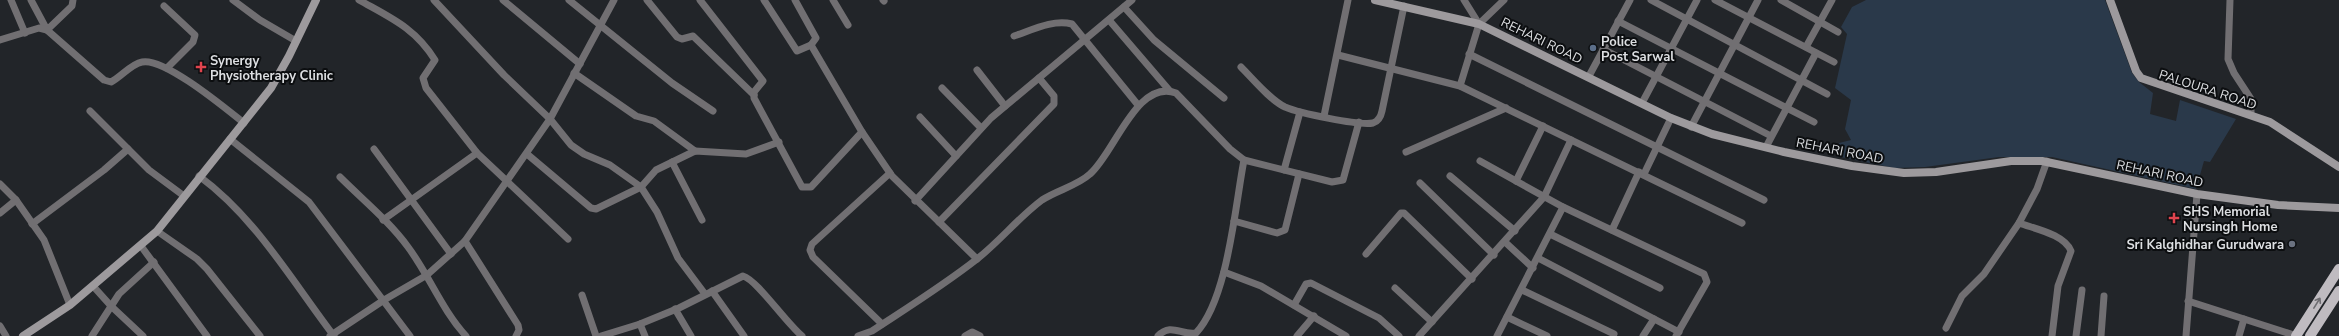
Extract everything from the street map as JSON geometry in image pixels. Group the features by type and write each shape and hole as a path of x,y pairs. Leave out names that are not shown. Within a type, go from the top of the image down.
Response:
{"main road":[{"path":"25,335 70,305 157,231 199,176 244,123 271,88 316,0"},
{"name":"REHARI ROAD","path":"1375,0 1479,24 1589,76 1691,127 1712,134 1852,166 1904,173 1936,172 2011,161 2048,161 2197,194 2278,205 2339,208"},
{"name":"PALOURA ROAD","path":"2110,0 2136,71 2141,78 2251,114 2281,128 2339,167"},
{"path":"2296,336 2339,269"},
{"path":"2310,336 2339,291"}],"street":[{"path":"11,0 25,32"},
{"path":"31,0 47,30 104,80 111,82 142,61 150,62 167,68 244,123"},
{"path":"47,30 72,6 73,0"},
{"path":"233,0 296,41"},
{"path":"359,0 413,32 435,60 422,78 423,84 477,153 568,239"},
{"path":"502,0 580,64"},
{"path":"569,0 672,82 713,111"},
{"path":"199,176 219,190 264,240 332,335 384,300 427,275 465,241 550,119 614,0"},
{"path":"648,0 677,37 682,39 693,36 754,95 799,184 808,188 862,132"},
{"path":"700,0 763,81 754,95"},
{"path":"764,0 797,51 811,45 816,38 795,0"},
{"path":"833,0 848,25"},
{"path":"915,201 981,128 1005,106 1132,0"},
{"path":"1324,116 1348,0"},
{"path":"1464,0 1479,24"},
{"path":"1460,86 1479,24 1504,0"},
{"path":"1589,76 1630,0"},
{"path":"1651,0 1734,46 1828,94"},
{"path":"1642,103 1698,0"},
{"path":"1715,0 1834,62"},
{"path":"1691,127 1758,0"},
{"path":"1781,0 1838,32"},
{"path":"1806,47 1832,0"},
{"path":"2230,0 2228,59 2234,73 2251,99 2251,114"},
{"path":"437,2 482,52 550,119 571,145 584,154 610,164 641,186 657,212 678,258 705,294"},
{"path":"164,6 195,34 193,42 167,68"},
{"path":"1241,67 1279,103 1300,112 1358,122 1373,123 1381,116 1404,6"},
{"path":"1124,7 1154,40 1224,98"},
{"path":"1109,20 1169,90 1181,97 1230,149 1244,160 1332,182 1343,180 1358,122"},
{"path":"1618,21 1814,122"},
{"path":"1014,36 1052,24 1065,22 1072,24 1086,39 1138,106"},
{"path":"0,40 39,28 47,30"},
{"path":"811,45 862,132 890,173 915,201 977,259"},
{"path":"1603,49 1771,136"},
{"path":"1766,147 1816,53"},
{"path":"1338,54 1460,86 1642,173 1742,223"},
{"path":"1469,54 1764,200"},
{"path":"977,70 1005,106"},
{"path":"574,72 636,116 654,121 695,151"},
{"path":"939,222 1054,104 1054,96 1039,78"},
{"path":"942,88 981,128"},
{"path":"858,336 872,331 977,259 1043,200 1090,174 1105,158 1138,106 1157,92 1169,90"},
{"path":"1406,152 1506,108"},
{"path":"90,111 149,170 184,196"},
{"path":"1284,170 1300,112"},
{"path":"920,117 956,156"},
{"path":"1612,230 1672,118"},
{"path":"1516,181 1543,126"},
{"path":"230,139 309,202 410,336"},
{"path":"1419,336 1472,279 1544,197 1571,140"},
{"path":"527,154 591,208 599,208 641,186 656,170 695,151 746,154 779,142"},
{"path":"32,224 104,170 128,149"},
{"path":"374,149 451,254"},
{"path":"383,220 477,153"},
{"path":"1158,336 1165,330 1171,329 1188,335 1196,333 1213,303 1224,272 1244,160"},
{"path":"1480,161 1544,197 1693,268 1706,278 1707,282 1678,334 1654,319 1538,258"},
{"path":"1946,328 1962,296 1984,274 2019,223 2037,189 2048,161"},
{"path":"672,162 702,220"},
{"path":"882,324 813,257 810,250 812,244 890,173"},
{"path":"1234,221 1277,233 1285,230 1299,174"},
{"path":"1450,176 1515,231"},
{"path":"340,177 408,246 453,320 466,336"},
{"path":"1420,183 1494,254"},
{"path":"0,184 16,200 48,247 70,305"},
{"path":"2186,336 2197,194"},
{"path":"0,213 16,200"},
{"path":"1497,336 1564,206"},
{"path":"1366,254 1401,213 1404,213 1472,279"},
{"path":"2019,223 2054,236 2066,244 2072,251 2058,286 2052,336"},
{"path":"157,231 197,259 220,283 260,336"},
{"path":"1550,234 1660,288"},
{"path":"465,241 518,325 519,330 516,336"},
{"path":"1504,242 1533,268"},
{"path":"141,246 207,336"},
{"path":"93,336 111,306 125,287 154,262"},
{"path":"1224,272 1250,280 1346,336"},
{"path":"601,336 640,324 675,309 738,277 748,278 781,316 802,336"},
{"path":"1294,305 1306,284 1311,283 1379,318 1399,336"},
{"path":"94,286 111,306 143,336"},
{"path":"1395,288 1432,322"},
{"path":"1522,290 1614,334"},
{"path":"2076,336 2082,290"},
{"path":"712,291 744,336"},
{"path":"582,295 596,336"},
{"path":"2101,336 2104,296"},
{"path":"2188,301 2296,336"},
{"path":"675,309 691,336"},
{"path":"1297,336 1314,316"},
{"path":"1507,317 1547,336"},
{"path":"1643,336 1654,319"},
{"path":"2239,336 2244,319"},
{"path":"640,324 645,336"},
{"path":"0,326 6,336"},
{"path":"965,336 972,332 980,336"}],"shaded area":[{"path":"1866,0 2105,0 2132,73 2139,82 2153,93 2150,114 2176,121 2180,100 2236,119 2210,162 2204,161 2196,189 2052,157 1999,157 1925,167 1894,168 1836,156 1839,143 1851,140 1845,129 1851,100 1835,88 1847,34 1841,27 1852,7"}],"place":[{"name":"Police Post Sarwal","path":"1593,48"},
{"name":"Synergy Physiotherapy Clinic","path":"201,67"},
{"name":"SHS Memorial Nursingh Home","path":"2174,218"},
{"name":"Sri Kalghidhar Gurudwara","path":"2292,244"}]}
